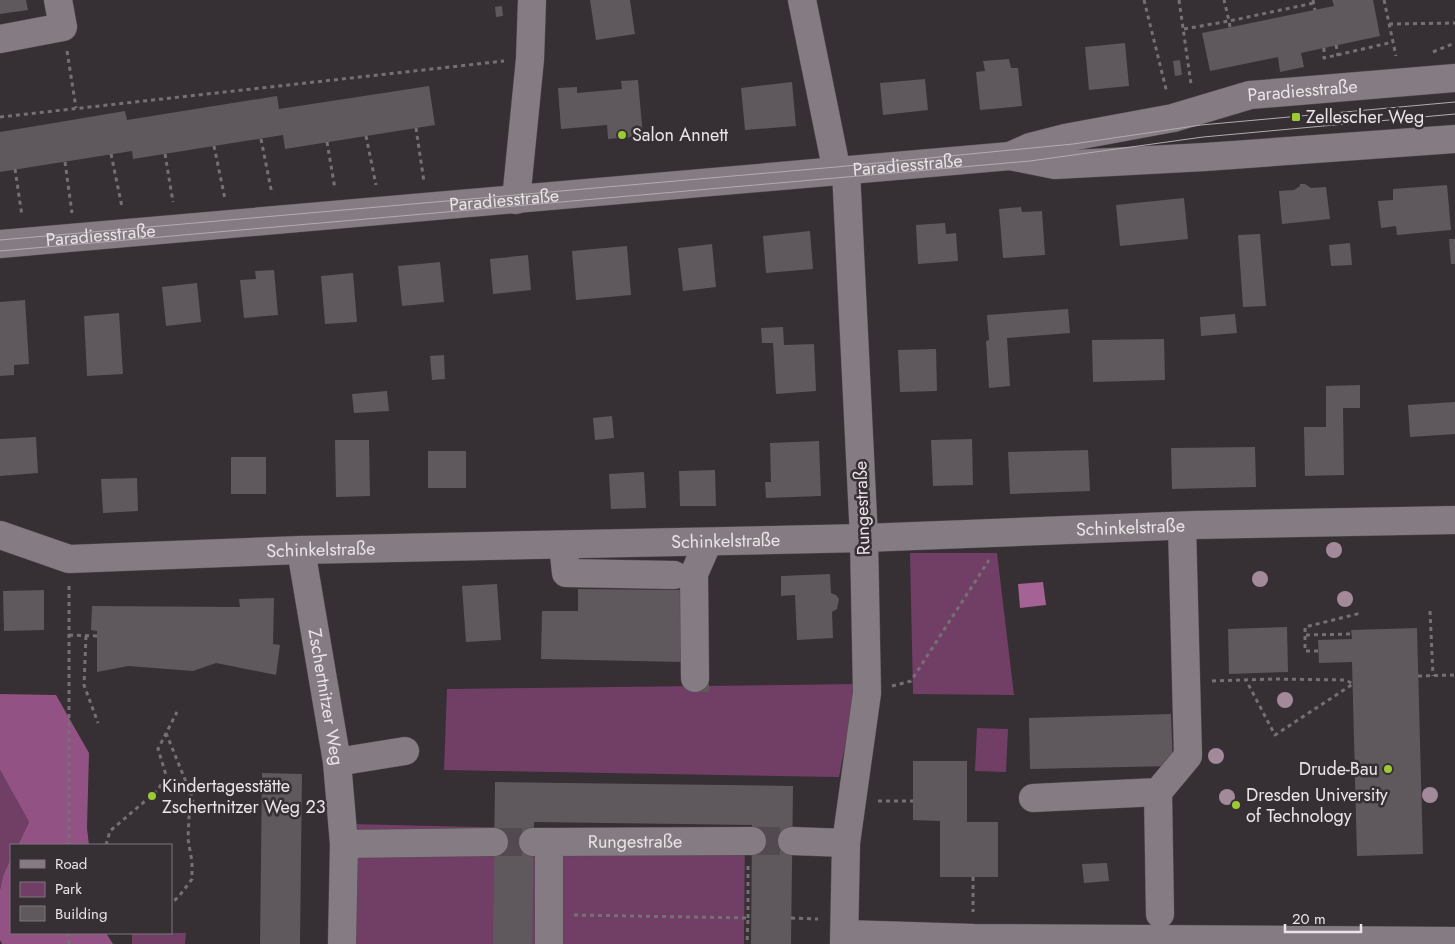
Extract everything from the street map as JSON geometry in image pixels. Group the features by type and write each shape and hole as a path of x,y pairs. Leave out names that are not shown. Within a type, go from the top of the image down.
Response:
{"street":[{"path":"0,38 64,27 58,0"},
{"path":"516,200 530,58 532,0"},
{"name":"Rungestraße","path":"802,0 842,172 864,538 867,694 846,843 844,939"},
{"name":"Paradiesstraße","path":"1010,156 1030,147 1064,138 1173,118 1250,95 1455,78"},
{"name":"Paradiesstraße","path":"0,244 1010,156 1055,165 1205,157 1455,139"},
{"name":"Schinkelstraße","path":"0,535 69,560 301,550 864,538 1182,526 1455,520"},
{"path":"1160,914 1158,792 1188,756 1182,526"},
{"path":"695,678 694,574 708,542"},
{"path":"563,545 566,574 674,576"},
{"name":"Zschertnitzer Weg","path":"301,550 337,762 344,844 342,944"},
{"path":"337,762 405,752"},
{"path":"1033,798 1158,792"},
{"name":"Rungestraße","path":"549,915 541,842 750,841"},
{"path":"792,841 846,843"},
{"path":"344,844 494,842"},
{"path":"549,915 549,944"},
{"path":"844,939 974,938 1220,942 1455,941"}],"path":[{"path":"1144,0 1173,118"},
{"path":"1179,0 1192,92 1200,111"},
{"path":"1224,0 1230,28"},
{"path":"1324,48 1324,58 1393,42 1384,0"},
{"path":"1184,29 1268,13 1313,1 1315,10"},
{"path":"1268,13 1270,19"},
{"path":"1389,24 1455,23"},
{"path":"64,27 76,108"},
{"path":"1336,45 1338,56"},
{"path":"0,117 530,58"},
{"path":"416,128 424,182"},
{"path":"366,136 376,186"},
{"path":"261,139 272,196"},
{"path":"327,142 336,190"},
{"path":"214,146 225,200"},
{"path":"111,154 122,209"},
{"path":"166,154 174,204"},
{"path":"65,162 72,213"},
{"path":"15,169 22,218"},
{"path":"867,694 911,681 994,553 1011,532"},
{"path":"69,560 69,844"},
{"path":"1430,612 1433,676"},
{"path":"1318,651 1305,651 1305,627 1361,613"},
{"path":"1306,635 1352,634"},
{"path":"69,635 98,636"},
{"path":"86,636 84,685 98,723"},
{"path":"1418,676 1455,675"},
{"path":"1187,682 1246,680 1346,680 1353,684 1275,735 1246,680"},
{"path":"106,844 110,831 158,790 166,775 158,749 177,712"},
{"path":"166,733 193,799 188,839 192,862 192,879 180,896 172,903"},
{"path":"852,800 913,801"},
{"path":"747,944 750,841"},
{"path":"973,877 974,938"},
{"path":"549,915 748,918"}],"green space":[{"path":"910,553 997,553 1014,695 913,694"},
{"path":"857,684 839,777 444,770 447,689"},
{"path":"977,728 1008,729 1006,772 975,771"},
{"path":"0,770 29,822 18,844 10,844 10,860 3,876 0,890"},
{"path":"350,824 745,833 744,944 347,944"},
{"path":"186,933 185,944 132,944 132,934"}],"shaded area":[{"path":"1043,582 1046,605 1020,608 1018,584"},
{"path":"0,694 56,695 89,753 87,828 89,844 18,844 29,822 0,770"},
{"path":"10,860 10,934 107,934 113,944 2,944 0,940 0,890 3,876"}],"building":[{"path":"0,0 26,0 28,10 0,14"},
{"path":"590,0 630,0 635,34 596,40"},
{"path":"1332,0 1373,0 1380,36 1301,53 1304,67 1280,72 1278,57 1210,71 1202,33 1334,6"},
{"path":"502,6 503,16 496,17 495,7"},
{"path":"1125,43 1129,86 1089,90 1085,47"},
{"path":"1009,59 1011,68 1018,68 1022,106 980,110 976,72 985,71 983,61"},
{"path":"1180,60 1182,75 1175,76 1173,61"},
{"path":"925,79 928,110 883,115 880,83"},
{"path":"638,80 643,136 608,139 607,125 561,129 558,88 577,87 577,93 622,89 621,81"},
{"path":"792,82 796,126 745,130 741,88"},
{"path":"429,86 435,125 285,149 283,135 133,159 132,151 0,172 0,132 125,111 127,120 277,96 279,109"},
{"path":"1300,184 1305,184 1311,188 1326,187 1330,219 1282,224 1279,191 1294,190"},
{"path":"1447,185 1451,230 1397,235 1396,226 1381,228 1378,201 1393,200 1393,189"},
{"path":"1184,198 1188,239 1120,246 1116,205"},
{"path":"1021,207 1022,212 1042,211 1045,255 1003,258 999,209"},
{"path":"945,223 946,234 956,233 958,261 918,264 916,225"},
{"path":"810,231 813,269 766,273 763,236"},
{"path":"1260,234 1266,306 1243,307 1238,235"},
{"path":"1449,239 1455,239 1455,264 1451,264"},
{"path":"1350,243 1352,265 1331,266 1329,245"},
{"path":"712,244 716,287 683,291 678,248"},
{"path":"627,246 631,295 576,300 572,251"},
{"path":"528,255 531,290 493,294 490,259"},
{"path":"440,262 444,302 402,306 398,266"},
{"path":"274,270 278,315 244,318 240,280 256,279 255,271"},
{"path":"353,273 357,322 325,324 321,276"},
{"path":"197,283 201,322 166,326 162,287"},
{"path":"25,300 29,364 14,365 14,375 0,376 0,302"},
{"path":"1068,309 1070,333 1007,338 1010,386 989,388 986,341 989,340 987,315"},
{"path":"119,313 123,374 87,376 84,316"},
{"path":"1235,314 1237,333 1201,336 1200,317"},
{"path":"783,327 784,345 814,344 816,391 776,394 773,343 762,343 761,328"},
{"path":"1164,339 1165,380 1093,382 1092,340"},
{"path":"936,349 937,391 900,392 898,350"},
{"path":"444,355 445,379 432,380 430,356"},
{"path":"1360,385 1360,408 1343,408 1344,475 1305,476 1304,427 1326,427 1326,386"},
{"path":"387,391 389,411 354,413 352,394"},
{"path":"1455,402 1455,434 1410,437 1408,405"},
{"path":"612,416 614,438 595,440 593,418"},
{"path":"36,437 38,473 0,476 0,439"},
{"path":"972,439 973,485 933,486 931,440"},
{"path":"335,440 369,440 370,496 336,497"},
{"path":"819,441 821,496 766,498 765,482 771,482 770,443"},
{"path":"1255,447 1256,487 1172,489 1171,448"},
{"path":"1088,450 1090,491 1010,494 1008,452"},
{"path":"428,451 466,451 466,488 428,488"},
{"path":"231,457 266,457 266,494 231,494"},
{"path":"715,470 716,506 680,506 679,471"},
{"path":"644,472 646,508 611,509 609,474"},
{"path":"137,478 138,511 103,513 101,479"},
{"path":"830,574 831,593 839,599 837,609 832,612 833,638 797,640 795,595 781,596 781,576"},
{"path":"497,584 501,640 466,642 462,586"},
{"path":"578,589 681,590 684,662 541,659 542,611 578,611"},
{"path":"44,590 44,630 4,631 3,591"},
{"path":"274,598 273,644 280,645 276,675 216,663 193,671 128,666 97,672 97,631 91,630 92,606 240,607 239,599"},
{"path":"1287,627 1288,672 1229,674 1228,629"},
{"name":"Drude-Bau","path":"1417,628 1423,854 1357,856 1352,662 1319,663 1318,640 1352,639 1351,630"},
{"path":"698,683 709,683 709,692 698,692"},
{"path":"1171,714 1173,766 1030,769 1029,718"},
{"path":"913,761 967,761 967,822 998,822 998,877 940,877 940,821 913,820"},
{"path":"262,773 302,774 300,944 260,944"},
{"path":"495,782 793,786 791,944 751,944 752,825 534,822 532,944 493,944"},
{"path":"1107,863 1109,881 1084,883 1082,864"}],"tunnel":[{"path":"752,841 792,841"},
{"path":"494,842 533,842"}],"tram line":[{"path":"0,240 836,167 1073,144 1201,125 1455,102"},
{"path":"0,251 1030,161 1203,137 1455,114"}],"place":[{"name":"Zellescher Weg","path":"1296,117"},
{"name":"Salon Annett","path":"622,135"},
{"name":"Drude-Bau","path":"1388,769"},
{"name":"Kindertagesstätte Zschertnitzer Weg 23","path":"152,796"},
{"name":"Dresden University of Technology","path":"1236,805"}]}
